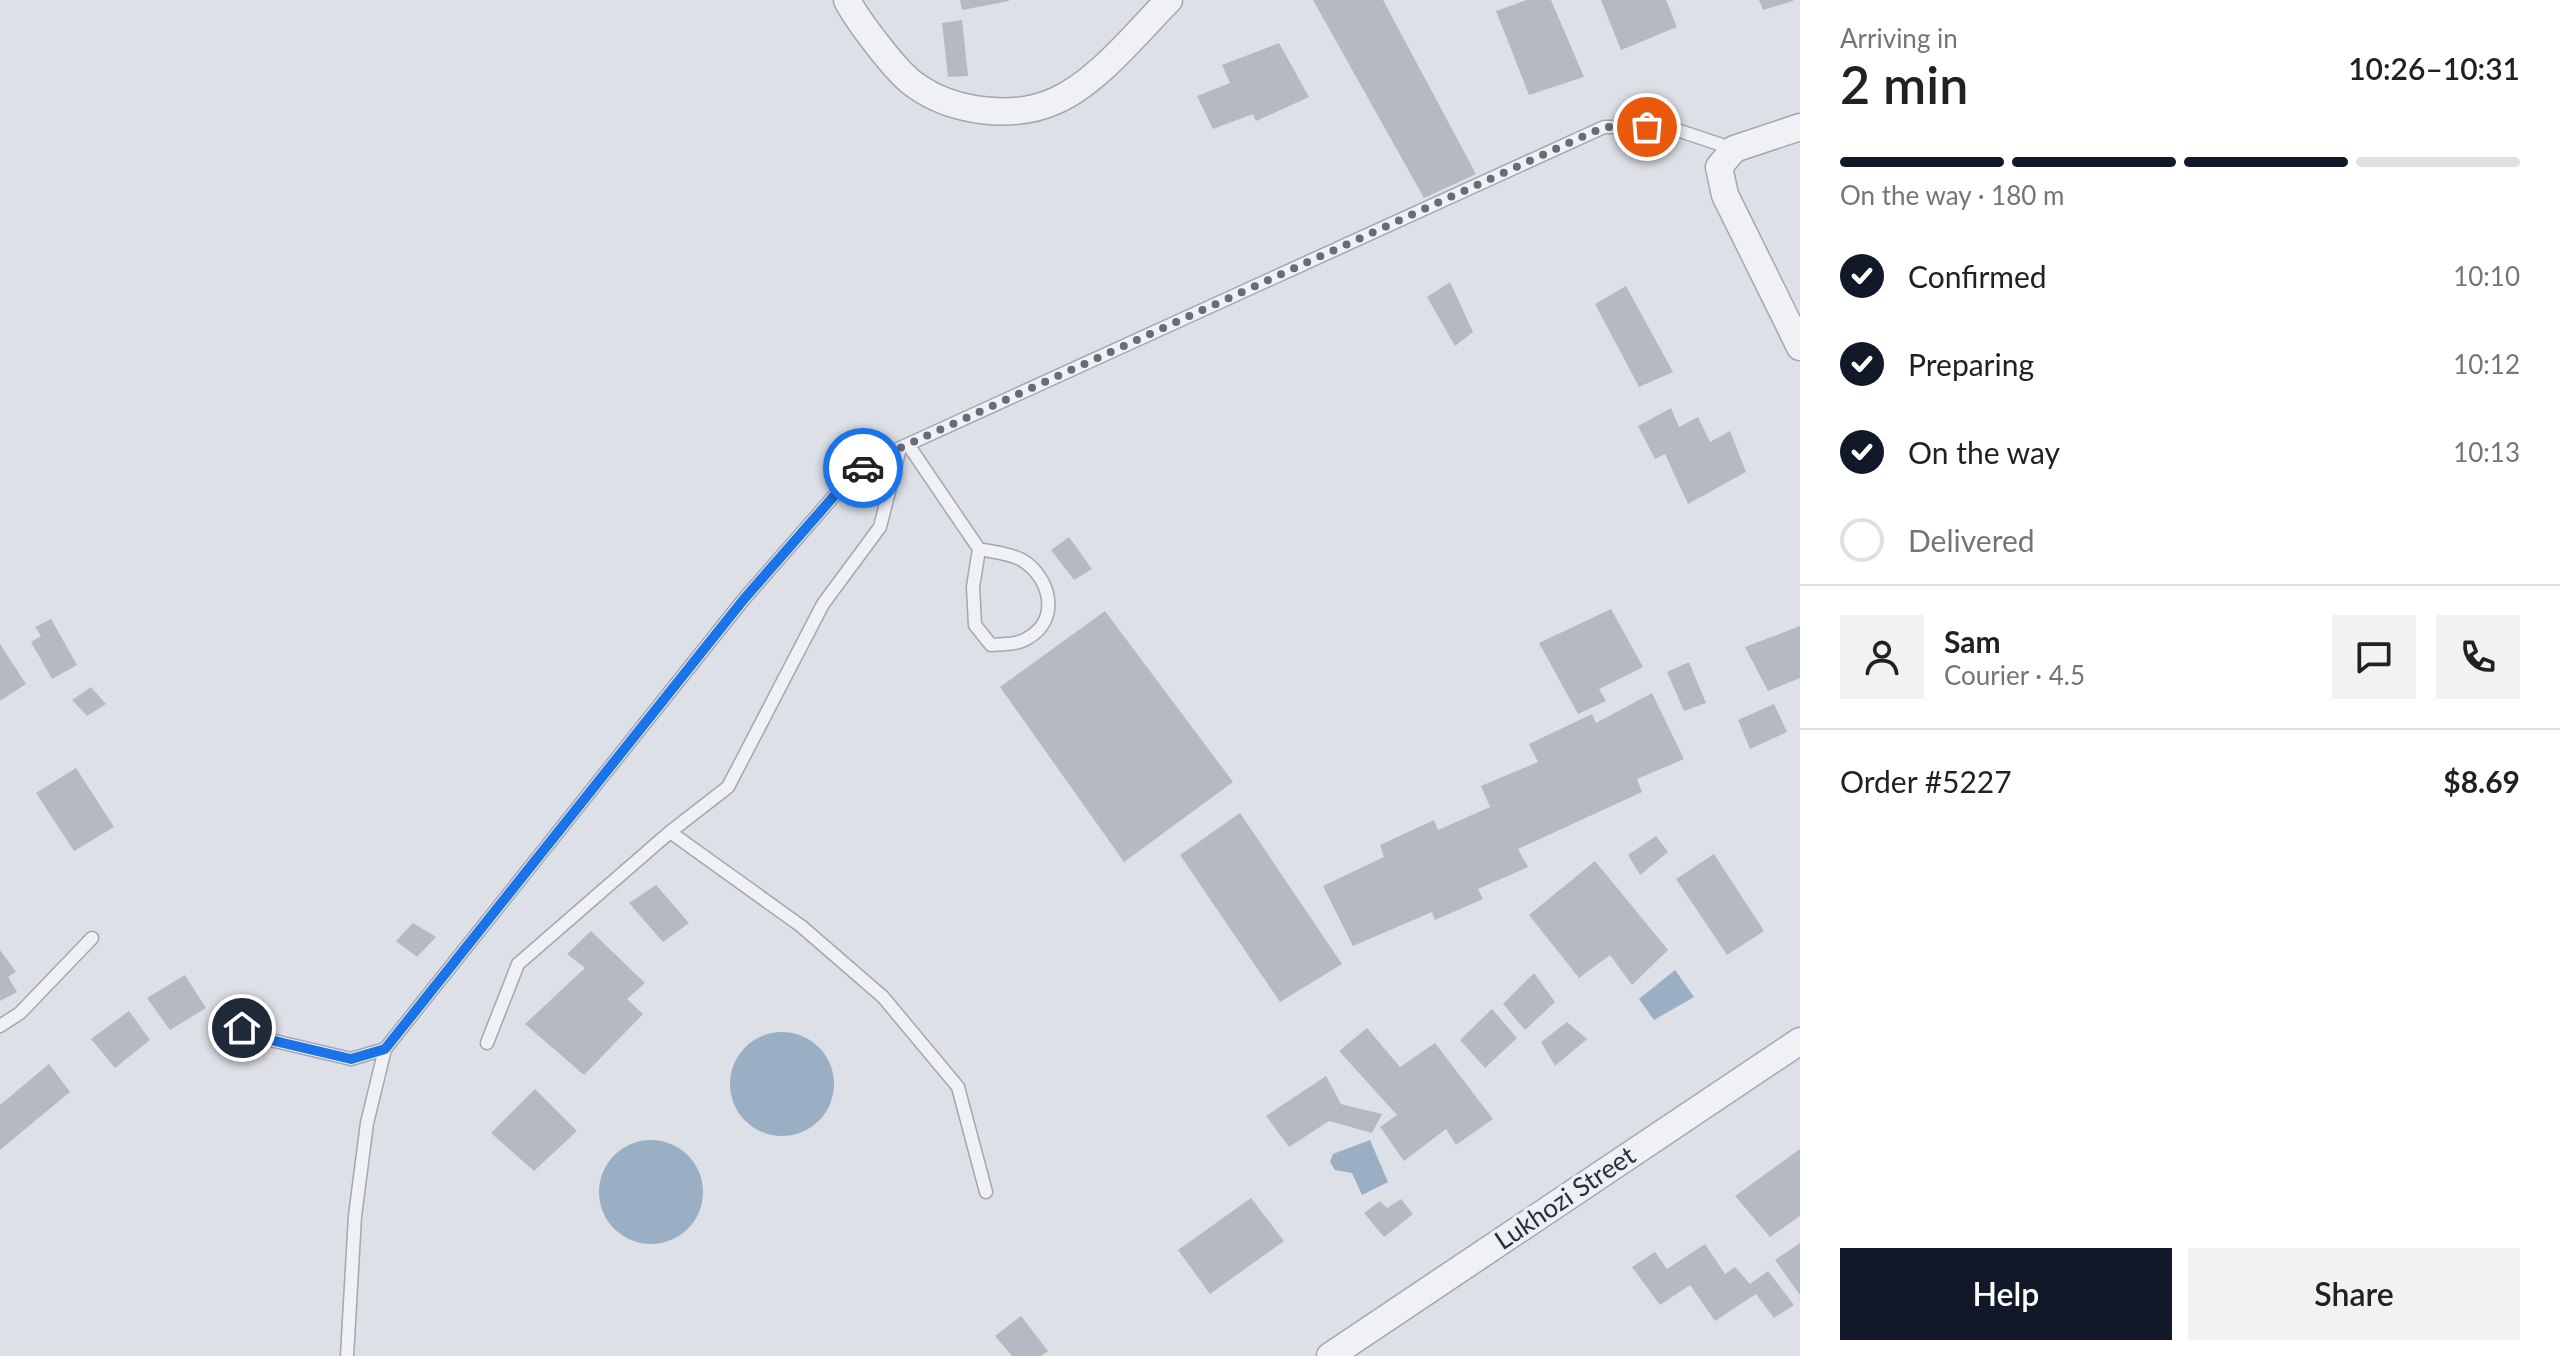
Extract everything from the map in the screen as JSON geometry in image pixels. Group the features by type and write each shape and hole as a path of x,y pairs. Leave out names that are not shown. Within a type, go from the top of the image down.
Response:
{"street":[{"path":"847,0 883,50 914,85 947,103 996,111 1035,108 1057,101 1090,78 1169,0"},
{"path":"1800,127 1734,149 1719,167 1725,195 1800,347"},
{"name":"Lukhozi Street","path":"1330,1356 1800,1041"}],"lane":[{"path":"347,1356 355,1216 367,1123 385,1049 744,599 855,472 1604,127 1668,127 1734,149"},
{"path":"905,447 979,549 1008,554 1023,561 1046,588 1050,609 1042,625 1029,638 1011,644 991,645 975,625 973,587 979,549"},
{"path":"487,1043 518,964 670,832 728,787 823,604 880,527 905,447"},
{"path":"670,832 801,926 883,997 958,1087 986,1192"},
{"path":"0,1026 20,1013 92,938"},
{"path":"222,1018 262,1038 351,1059 385,1049"}],"water":[{"path":"1675,970 1694,997 1654,1020 1639,999"},
{"path":"782,1032 802,1036 819,1047 830,1064 834,1084 830,1104 819,1121 802,1132 782,1136 762,1132 745,1121 734,1104 730,1084 734,1064 745,1047 762,1036"},
{"path":"651,1140 671,1144 688,1155 699,1172 703,1192 699,1212 688,1229 671,1240 651,1244 631,1240 614,1229 603,1212 599,1192 603,1172 614,1155 631,1144"},
{"path":"1370,1140 1388,1182 1362,1195 1352,1173 1335,1170 1330,1162 1333,1154"}],"building":[{"path":"960,0 1009,0 1009,1 962,10"},
{"path":"1313,0 1383,0 1476,174 1424,198"},
{"path":"1527,0 1551,0 1584,77 1529,95 1496,11"},
{"path":"1601,0 1666,0 1677,27 1621,50"},
{"path":"1759,0 1793,0 1793,1 1763,10"},
{"path":"962,20 968,76 948,77 942,23"},
{"path":"1279,43 1309,97 1256,121 1253,114 1213,129 1197,96 1230,83 1222,65"},
{"path":"1450,282 1473,332 1455,346 1427,297"},
{"path":"1626,286 1673,372 1639,387 1595,304"},
{"path":"1671,408 1679,427 1698,417 1710,442 1730,431 1746,472 1688,504 1665,454 1655,459 1638,426"},
{"path":"1069,537 1092,569 1074,580 1051,550"},
{"path":"1611,609 1643,667 1599,689 1606,701 1578,714 1539,643"},
{"path":"1105,611 1233,782 1124,862 1000,687"},
{"path":"51,619 77,665 52,679 31,642 41,636 35,627"},
{"path":"1800,626 1800,678 1768,691 1745,647"},
{"path":"0,644 26,684 0,701"},
{"path":"1689,662 1706,703 1684,711 1667,672"},
{"path":"91,687 106,704 87,716 72,700"},
{"path":"1652,693 1684,759 1637,779 1642,792 1518,849 1528,867 1478,889 1483,899 1435,920 1432,912 1353,946 1323,886 1384,857 1380,845 1434,820 1438,830 1490,807 1481,786 1538,762 1529,744 1592,714 1596,723"},
{"path":"1774,704 1787,732 1750,749 1738,720"},
{"path":"76,768 114,827 74,851 36,793"},
{"path":"1240,813 1342,964 1280,1002 1180,855"},
{"path":"1656,836 1668,852 1640,875 1628,855"},
{"path":"1714,854 1764,931 1727,955 1676,879"},
{"path":"1595,861 1668,950 1632,985 1610,955 1579,978 1529,915"},
{"path":"656,885 689,923 663,942 629,903"},
{"path":"413,923 436,937 417,957 396,941"},
{"path":"591,931 645,983 627,999 643,1014 584,1075 525,1024 585,968 567,954"},
{"path":"0,950 16,972 8,977 17,992 0,1001"},
{"path":"1534,973 1555,1002 1525,1030 1503,1004"},
{"path":"185,975 206,1008 170,1030 147,998"},
{"path":"1492,1009 1517,1038 1485,1068 1460,1040"},
{"path":"129,1011 150,1040 115,1068 91,1039"},
{"path":"1567,1022 1587,1039 1555,1066 1541,1042"},
{"path":"1367,1028 1400,1067 1435,1043 1493,1119 1456,1145 1446,1129 1404,1161 1380,1127 1397,1115 1339,1051"},
{"path":"49,1064 70,1092 0,1150 0,1105"},
{"path":"1326,1076 1341,1104 1382,1114 1372,1133 1329,1121 1289,1147 1266,1116"},
{"path":"535,1089 577,1131 534,1171 491,1133"},
{"path":"1800,1149 1800,1216 1770,1237 1735,1196"},
{"path":"1251,1198 1284,1241 1210,1294 1178,1250"},
{"path":"1401,1199 1413,1214 1384,1237 1364,1213 1380,1201 1387,1208"},
{"path":"1800,1243 1800,1295 1775,1260"},
{"path":"1705,1244 1725,1274 1735,1267 1750,1284 1768,1271 1794,1305 1774,1318 1756,1294 1715,1321 1690,1285 1660,1305 1632,1267 1655,1252 1667,1269"},
{"path":"1021,1316 1048,1351 1041,1356 1012,1356 995,1336"}],"way so far":[{"path":"863,468 900,448 1604,127 1647,127"}],"route":[{"path":"242,1028 262,1038 351,1059 385,1049 744,599 855,472 863,468"}]}
